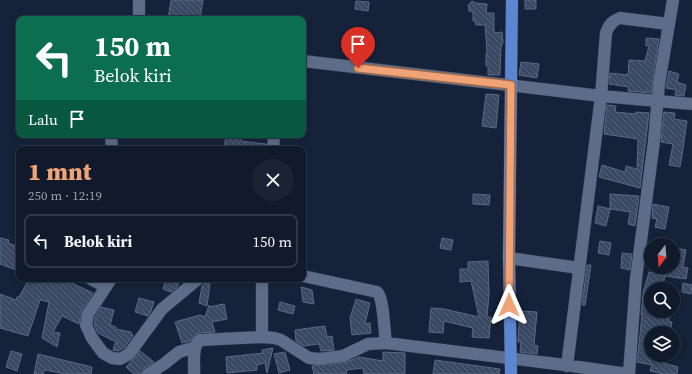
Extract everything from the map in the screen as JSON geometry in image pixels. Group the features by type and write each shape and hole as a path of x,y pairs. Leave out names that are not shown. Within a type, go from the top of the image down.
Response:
{"main road":[{"path":"511,374 509,258 512,0"}],"street":[{"path":"139,0 139,16"},
{"path":"194,374 195,347 197,342 204,338 262,337 281,340 309,358 319,359 343,356 368,344 386,343 628,374 636,279 659,84 673,0"},
{"path":"567,366 578,268 601,96 606,33 614,20 620,18 668,24"},
{"path":"306,62 601,96 692,104"},
{"path":"509,258 578,268"},
{"path":"306,277 377,292 380,294 386,343"},
{"path":"108,283 88,314 86,325 92,338 103,353 112,358 120,359 129,354 162,309 194,282"},
{"path":"262,282 262,337"},
{"path":"148,374 179,352 195,347"}],"building":[{"path":"171,0 203,0 200,16 168,16"},
{"path":"525,0 536,0 536,9 525,9"},
{"path":"356,1 369,2 368,11 355,9"},
{"path":"472,1 475,3 487,4 486,13 494,13 494,33 502,32 503,42 501,47 500,75 488,75 488,66 486,66 487,52 485,25 476,25 475,21 473,21 473,12 469,11 468,5"},
{"path":"646,38 659,39 651,93 628,91 629,87 609,84 610,73 628,75 629,60 645,61 649,46 646,46"},
{"path":"521,62 539,64 537,78 519,75"},
{"path":"669,71 679,74 677,82 686,85 684,96 675,95 676,90 666,88"},
{"path":"486,94 499,95 496,128 482,126"},
{"path":"607,105 616,106 615,112 636,114 636,112 649,113 640,188 599,177 602,165 625,172 626,166 637,169 638,139 604,134"},
{"path":"664,112 675,113 674,119 687,121 680,167 669,165 673,144 661,142"},
{"path":"226,138 241,138 241,141 266,144 266,146 224,146"},
{"path":"473,194 490,195 489,205 473,204"},
{"path":"610,194 639,196 635,226 628,224 630,212 610,209"},
{"path":"653,204 669,207 665,229 655,227 657,219 652,218"},
{"path":"598,206 610,209 606,226 595,223"},
{"path":"0,238 9,240 8,243 16,246 16,270 0,264"},
{"path":"442,238 453,240 451,250 440,248"},
{"path":"600,241 611,243 609,255 598,253"},
{"path":"680,249 686,250 683,267 688,268 686,279 665,276 665,274 680,274"},
{"path":"622,253 632,254 630,270 621,268"},
{"path":"488,261 489,294 487,317 491,317 489,338 472,337 473,328 444,321 443,333 429,332 431,308 444,309 479,317 471,281 460,282 460,269 468,269 468,262"},
{"path":"587,265 591,265 585,305 582,305"},
{"path":"648,274 665,276 664,282 646,282"},
{"path":"27,282 69,282 93,293 82,310 79,324 62,316 53,332 60,333 57,347 42,338 49,302 40,300 28,336 0,328 0,294 16,300 17,297 19,297"},
{"path":"165,282 179,282 177,287 171,292 163,289"},
{"path":"205,282 210,284 207,306 199,303 202,286"},
{"path":"683,283 692,285 691,294 682,292"},
{"path":"301,287 312,290 314,304 303,302"},
{"path":"644,290 644,318 670,318 668,321 672,322 671,326 644,326 644,362 664,362 678,367 677,374 664,374 650,371 652,365 637,362"},
{"path":"139,298 154,302 148,316 135,312"},
{"path":"356,299 370,303 365,324 370,323 371,333 352,335 350,318"},
{"path":"280,302 295,306 293,314 278,310"},
{"path":"224,304 227,319 212,322 215,332 199,333 190,341 182,343 175,322 200,315 205,317 209,305 209,307"},
{"path":"101,307 114,310 110,325 116,327 116,329 131,332 133,336 124,348 118,351 113,350 115,343 118,343 98,333 94,324 95,317"},
{"path":"520,311 537,312 534,345 538,346 537,354 520,352 521,342 518,342 518,339"},
{"path":"325,326 327,337 332,336 334,350 321,351 319,344 304,346 296,341 295,330"},
{"path":"273,348 267,373 265,363 257,365 257,370 227,373 226,357 263,353 262,350"},
{"path":"11,351 22,354 17,371 6,367"},
{"path":"140,351 154,362 144,368 141,374 134,374 126,367"},
{"path":"285,352 290,370 279,373 274,354"},
{"path":"383,352 405,353 405,374 364,374 363,368 346,370 347,373 342,374 314,374 312,366 344,363 359,357 383,361"},
{"path":"38,354 92,367 91,374 66,374 45,370 43,374 34,374"},
{"path":"435,360 500,369 499,374 433,374"}],"route":[{"path":"358,68 511,85 509,305"}]}
